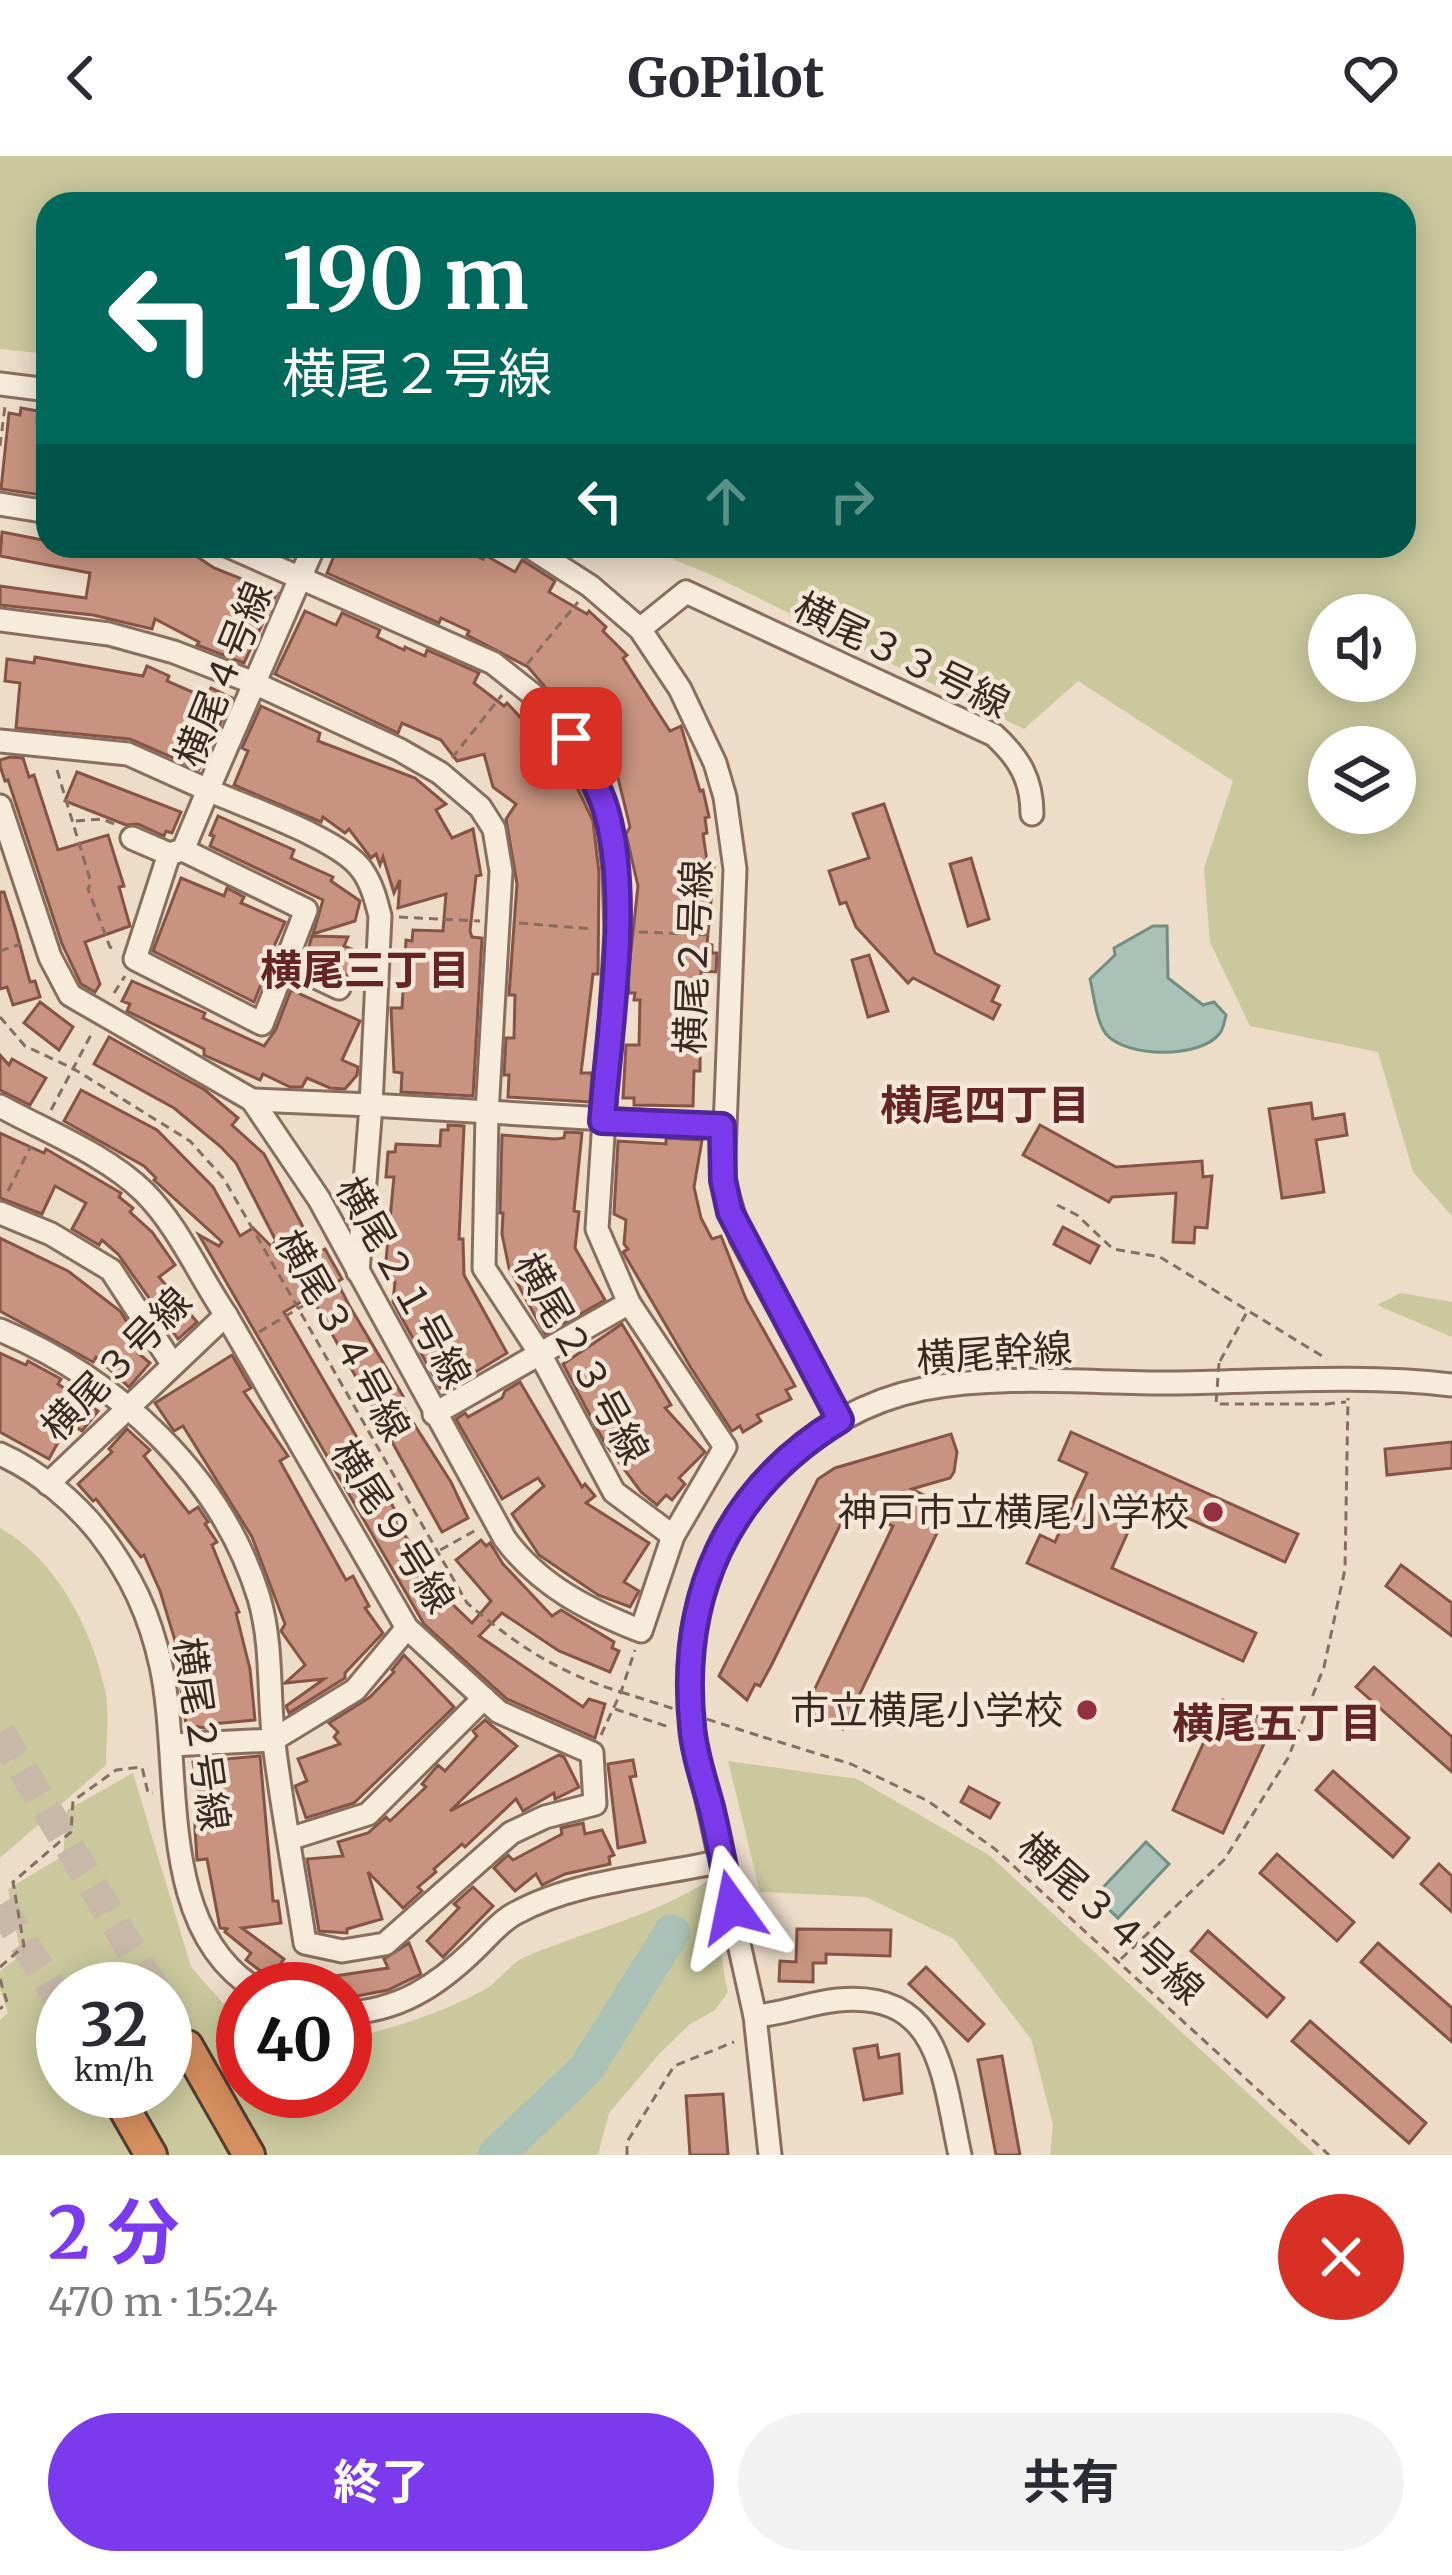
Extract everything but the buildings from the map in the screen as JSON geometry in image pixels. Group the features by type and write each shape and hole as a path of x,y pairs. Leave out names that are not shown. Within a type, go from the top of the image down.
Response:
{"highway":[{"path":"192,2054 249,2155"},
{"path":"130,2118 151,2155"}],"street":[{"path":"4,384 36,388"},
{"path":"0,504 36,510"},
{"path":"257,558 493,663 541,701 571,738 608,817 616,931 597,1229 629,1303 724,1447 674,1536 641,1631"},
{"name":"横尾４号線","path":"309,558 208,790 349,855 374,892 380,916 358,1273"},
{"name":"横尾２号線","path":"547,558 590,586 640,629 680,688 720,777 735,868 723,1180 730,1212 840,1420"},
{"name":"横尾３３号線","path":"640,629 686,592 994,735 1016,755 1032,790 1032,814"},
{"name":"横尾２３号線","path":"0,620 109,634 174,652 254,683 400,750 440,773 480,807 494,830 501,871 487,1113 484,1268 539,1352 614,1492 674,1536"},
{"path":"0,742 128,754 208,790 176,852 135,959 262,1024 306,910 176,852 132,838"},
{"name":"横尾２１号線","path":"0,806 43,937 70,995 252,1100 319,1198 493,1520 523,1564 599,1614 641,1631"},
{"path":"286,963 339,988"},
{"path":"252,1100 722,1126"},
{"name":"横尾３号線","path":"0,1106 137,1186 176,1231 226,1315 48,1484"},
{"path":"1,1208 111,1270 172,1365"},
{"path":"434,1414 629,1303"},
{"name":"横尾９号線","path":"226,1315 407,1628 499,1712 592,1753"},
{"path":"0,1330 77,1370 173,1447 238,1546 259,1599 269,1651 273,1739 305,1942 343,1951 385,1944 511,1833 544,1817 595,1804 592,1753"},
{"name":"横尾幹線","path":"770,2155 755,2016 692,1732 689,1661 701,1591 746,1502 779,1466 840,1420 916,1390 968,1384 1452,1385"},
{"name":"横尾２号線","path":"0,1454 48,1484 91,1522 141,1597 163,1672 191,1910 210,1945 228,1962"},
{"path":"171,1745 273,1739 355,1690 407,1628"},
{"path":"289,1839 368,1814 484,1699"},
{"path":"372,2011 415,1998 450,1973 512,1915 534,1905 569,1893 722,1861"},
{"path":"755,2016 843,2000 884,2002 913,2016 936,2047 960,2155"}],"path":[{"path":"0,446 4,384"},
{"path":"50,745 91,883 88,889 110,947 135,959 109,1003"},
{"path":"74,821 102,819 130,831 132,838"},
{"path":"380,916 734,936"},
{"path":"0,951 43,937"},
{"name":"横尾３４号線","path":"0,1016 25,1046 74,1069 190,1142 224,1179 466,1603 521,1648 573,1677 851,1764 928,1801 995,1849 1329,2155"},
{"path":"47,1116 97,1022"},
{"path":"1,1208 34,1141"},
{"path":"1057,1205 1077,1215 1113,1250 1160,1257 1334,1364"},
{"path":"242,1342 358,1273"},
{"path":"1120,1961 1224,1860 1288,1758 1324,1667 1346,1569 1348,1399 1326,1404 1216,1404 1220,1363 1248,1310"},
{"path":"380,1583 493,1520"},
{"path":"592,1753 621,1692 641,1631"},
{"path":"614,1708 675,1730"},
{"path":"0,1967 24,1946 13,1882 71,1832 73,1801 116,1770 142,1767 148,1793 158,1794"},
{"path":"300,1962 305,1942"},
{"path":"0,1979 7,2002 0,2009"},
{"path":"627,2155 627,2141 674,2066 741,2039"}],"shaded area":[{"path":"0,156 1452,156 1452,1216 1413,1172 1378,1052 1250,1026 1210,942 1204,868 1233,781 1078,681 1024,729 670,558 1416,558 1416,192 36,192 36,353 0,349"},
{"path":"1153,926 1167,926 1168,978 1203,1005 1214,1002 1226,1015 1220,1033 1197,1048 1163,1052 1130,1048 1106,1034 1100,1022 1090,979 1115,955 1114,948"},
{"path":"1401,1293 1452,1302 1452,1337 1377,1305"},
{"path":"0,1528 38,1558 69,1598 99,1666 108,1717 106,1765 0,1858"},
{"path":"728,1761 857,1779 989,1855 1315,2155 1050,2155 1053,2125 1031,2039 954,1939 866,1897 760,1892"},
{"path":"133,1773 190,1962 36,1962 36,2118 192,2118 192,1968 216,1995 216,2118 372,2118 372,2032 450,2006 490,1986 527,1956 645,1912 713,1878 728,1992 715,2010 689,2025 660,2053 609,2113 598,2155 0,2155 0,2020 8,2013 0,1971 21,1955 8,1889 63,1856 67,1810"},
{"path":"1146,1842 1169,1864 1118,1918 1095,1896"}],"waterway":[{"path":"496,2155 586,2069 672,1932"}],"tunnel":[{"path":"0,1732 139,1962"},
{"path":"0,1905 36,1963"}],"place":[{"name":"神戸市立横尾小学校","path":"1213,1512"},
{"name":"市立横尾小学校","path":"1087,1710"}],"district":[{"name":"横尾三丁目","path":"365,970"},
{"name":"横尾四丁目","path":"985,1105"},
{"name":"横尾五丁目","path":"1277,1723"}],"route":[{"path":"571,738 608,817 614,872 616,931 602,1121 722,1126 723,1180 730,1212 840,1420 779,1466 746,1502 709,1568 694,1619 688,1678 692,1732 732,1907"}]}
